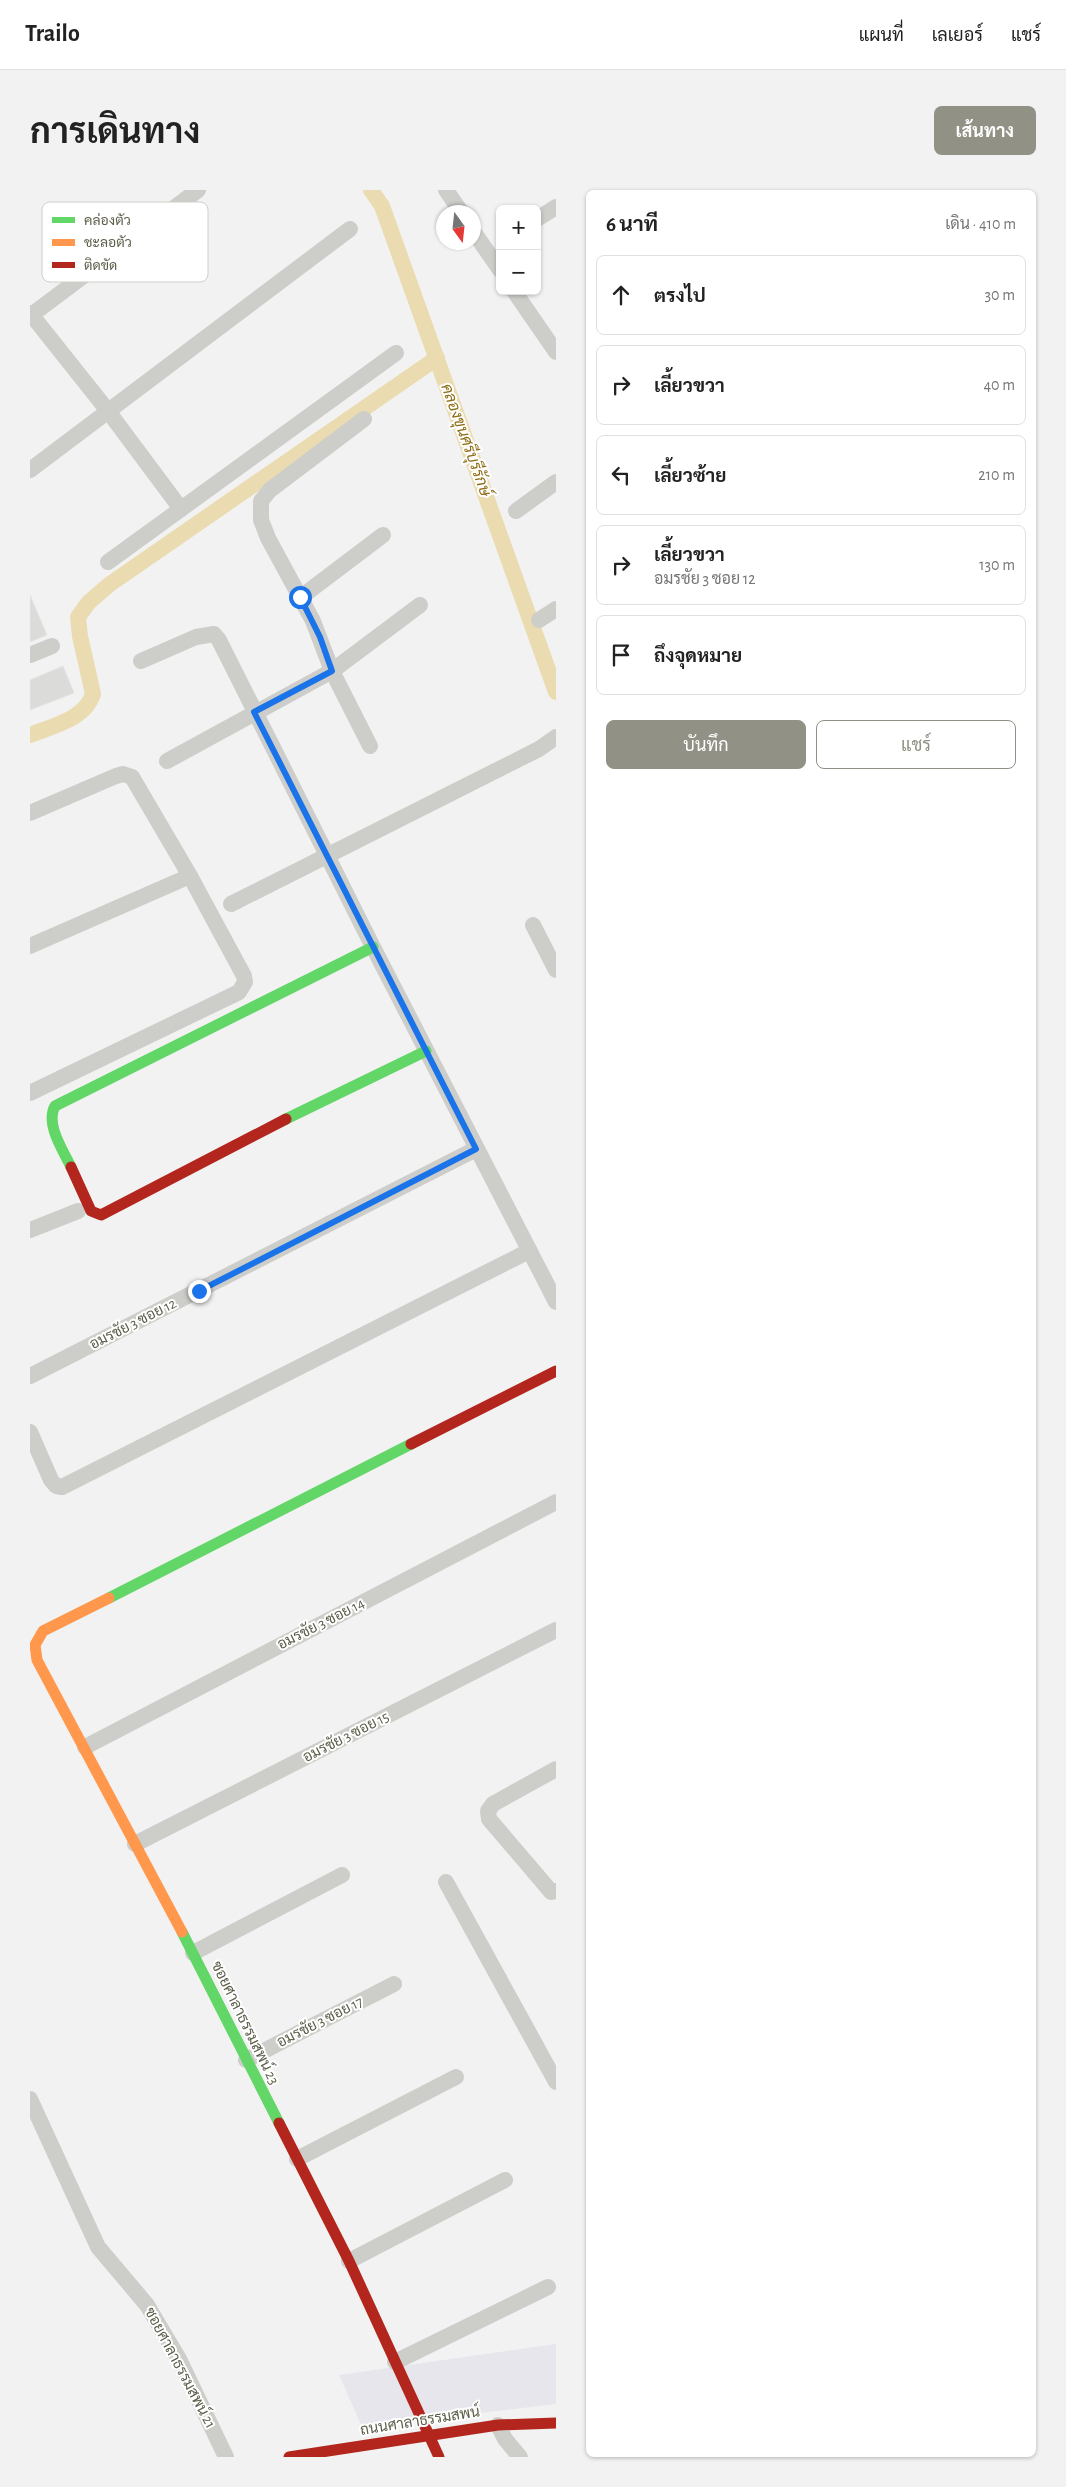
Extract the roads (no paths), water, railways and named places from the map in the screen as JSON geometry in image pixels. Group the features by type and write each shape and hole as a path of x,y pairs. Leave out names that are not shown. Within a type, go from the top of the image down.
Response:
{"street":[{"path":"182,202 198,190"},
{"path":"446,190 456,205"},
{"path":"541,216 556,207"},
{"path":"30,470 350,229"},
{"path":"481,237 494,249"},
{"path":"75,282 31,315 108,411 181,509"},
{"path":"517,295 556,351"},
{"path":"108,562 396,353"},
{"path":"364,419 270,490 261,501 261,520 268,538 320,637 332,671 370,746"},
{"path":"516,511 556,482"},
{"path":"300,597 383,535"},
{"path":"167,761 332,671 420,605"},
{"path":"539,620 556,609"},
{"path":"141,661 196,637 214,634 219,640 373,947 556,1302"},
{"path":"30,655 52,646"},
{"path":"231,904 539,749 556,737"},
{"path":"30,813 116,776 128,774 132,777 190,876 246,982 243,988 233,995 30,1093"},
{"path":"30,946 190,876"},
{"path":"533,925 556,970"},
{"path":"373,947 55,1106 51,1113 54,1130 91,1211 101,1215 109,1212 278,1123 426,1051"},
{"name":"อมรชัย 3 ซอย 12","path":"30,1376 476,1149"},
{"path":"30,1230 78,1211"},
{"path":"30,1432 51,1480 56,1486 62,1487 529,1251"},
{"name":"ซอยศาลาธรรมสพน์ 23","path":"439,2457 350,2261 193,1953 37,1660 35,1645 43,1631 556,1371"},
{"name":"อมรชัย 3 ซอย 14","path":"85,1747 556,1502"},
{"name":"อมรชัย 3 ซอย 15","path":"135,1844 556,1630"},
{"path":"556,1769 493,1804 488,1811 489,1819 551,1892 556,1891"},
{"path":"193,1953 342,1875"},
{"path":"446,1882 556,2082"},
{"name":"อมรชัย 3 ซอย 17","path":"246,2060 394,1984"},
{"path":"297,2159 456,2077"},
{"name":"ซอยศาลาธรรมสพน์ 21","path":"30,2099 98,2247 147,2305 179,2359 226,2457"},
{"path":"350,2261 505,2180"},
{"path":"395,2362 548,2287"},
{"name":"ถนนศาลาธรรมสพน์","path":"289,2457 429,2434 498,2425 535,2422 556,2423"},
{"path":"498,2425 505,2439 520,2457"}],"waterway":[{"name":"คลองขุนศรีบุรีรักษ์","path":"371,190 382,206 556,692"},
{"path":"30,735 76,716 89,703 93,694 80,636 78,617 89,602 110,584 437,358"}]}
